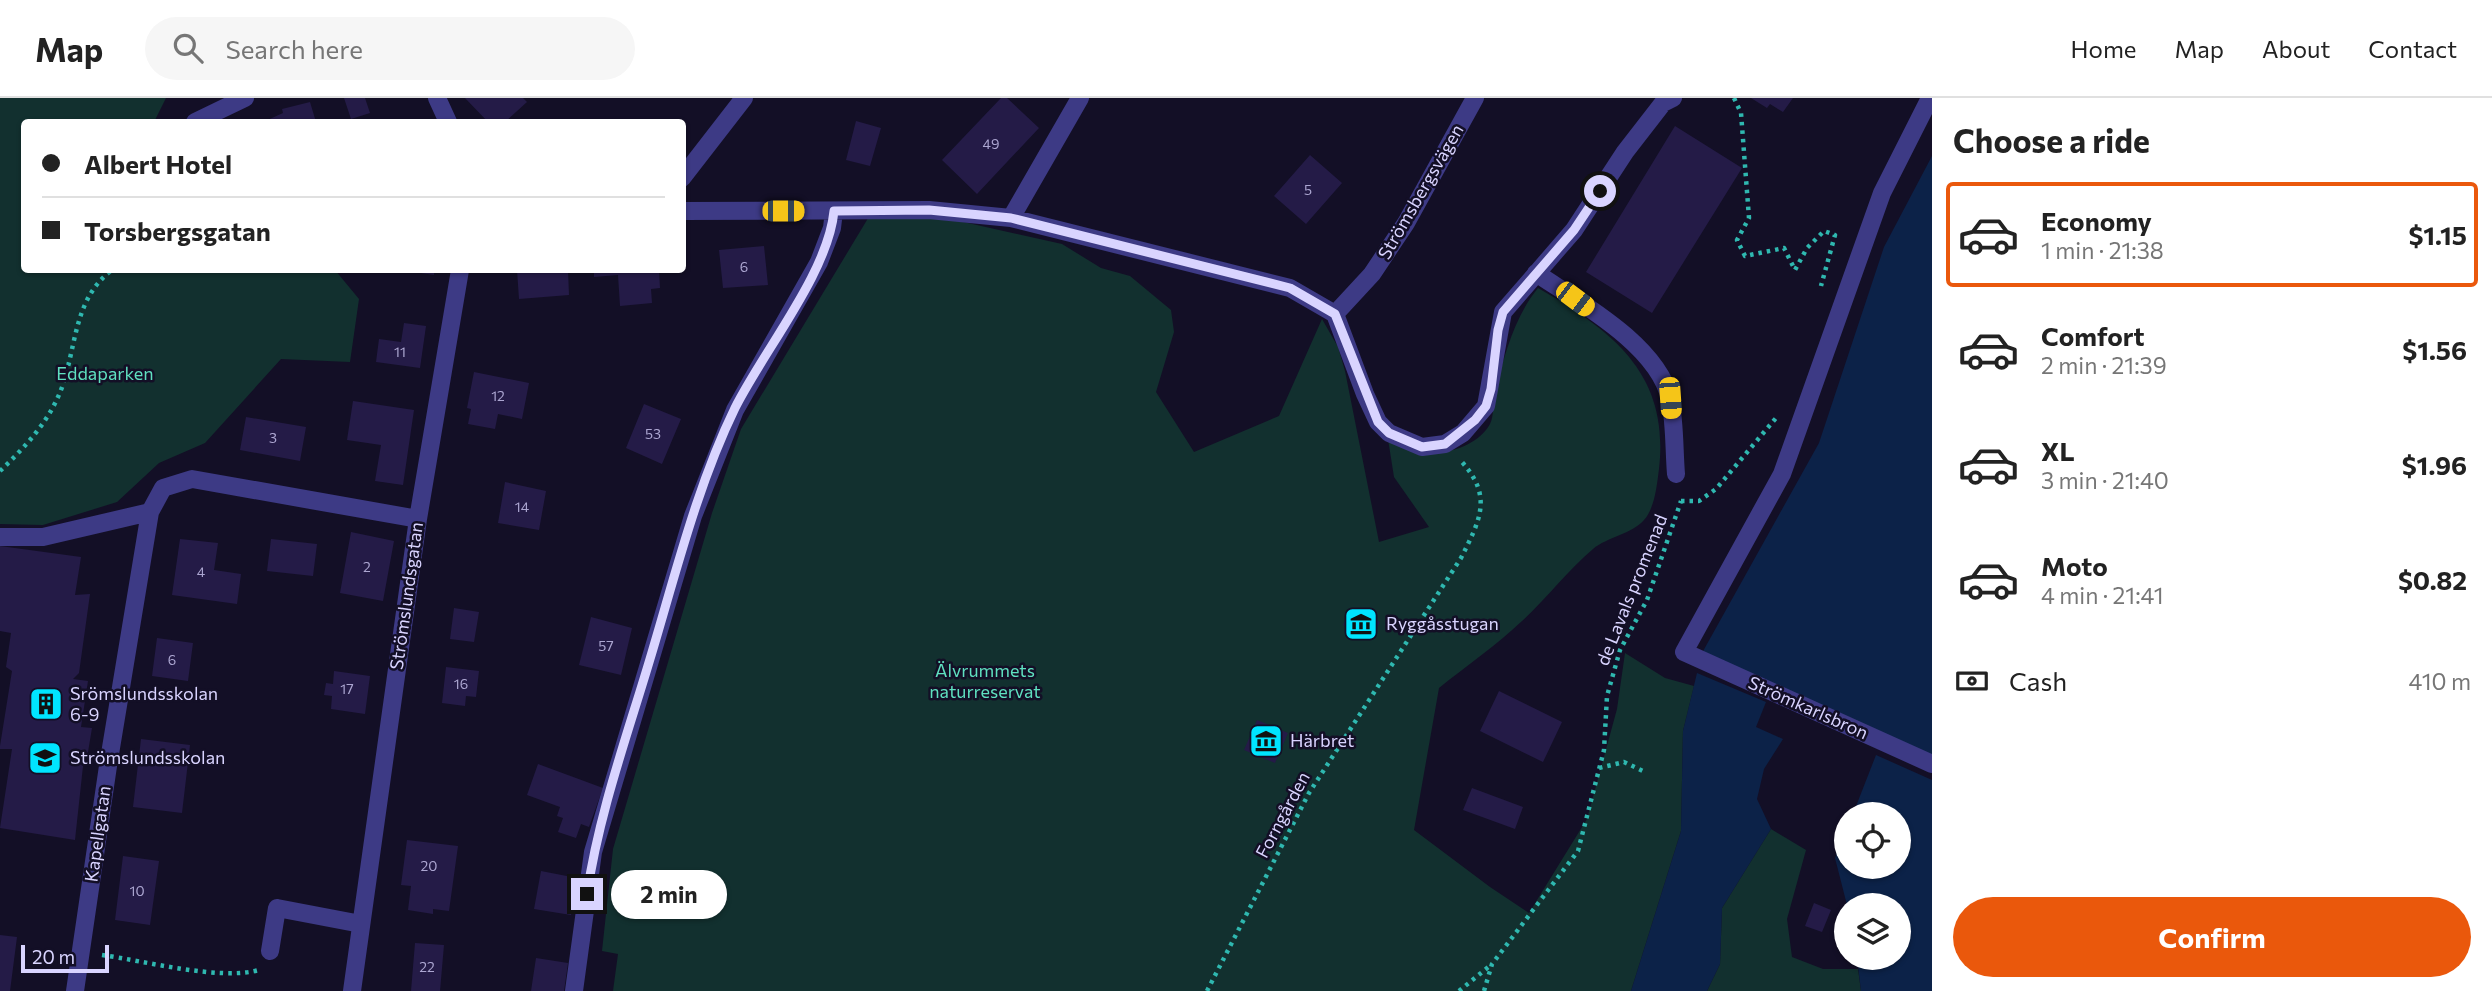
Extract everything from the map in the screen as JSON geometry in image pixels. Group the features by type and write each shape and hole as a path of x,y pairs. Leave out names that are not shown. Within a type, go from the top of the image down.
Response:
{"street":[{"path":"201,119 245,98"},
{"path":"437,98 447,119"},
{"path":"686,173 744,98"},
{"path":"1011,218 1080,98"},
{"name":"Strömsbergsvägen","path":"1335,314 1372,274 1406,223 1475,98"},
{"path":"686,211 929,210 1011,218 1290,288 1335,314 1378,422 1389,433 1422,447 1445,444 1462,433 1486,406 1503,312 1574,230 1625,152 1662,103 1674,98"},
{"name":"Strömkarlsbron","path":"1930,98 1882,193 1782,474 1684,652 1932,764"},
{"path":"573,991 593,852 693,516 734,410 819,262 832,228 834,211"},
{"name":"Strömslundsgatan","path":"352,991 418,519 459,273"},
{"path":"1536,273 1616,329 1643,352 1658,373 1670,398 1675,474"},
{"name":"Kapellgatan","path":"75,991 150,512 163,488 192,479 418,519"},
{"path":"0,537 43,537 150,512"},
{"path":"270,951 277,908 361,924"}],"path":[{"path":"1734,98 1741,113 1749,218 1737,240 1745,256 1784,248 1795,270 1807,248 1824,231 1835,235 1821,287"},
{"path":"0,471 29,443 47,419 61,390 84,303 102,278 109,273"},
{"name":"de Lavals promenad","path":"1484,991 1492,964 1578,851 1604,750 1607,696 1620,650 1647,600 1681,501 1699,501 1716,489 1784,409"},
{"name":"Forngården","path":"1207,991 1309,793 1461,558 1478,525 1483,505 1478,485 1445,444"},
{"path":"1599,768 1623,762 1643,771"},
{"path":"80,951 213,972 246,974 261,970 270,951"},
{"path":"1459,991 1492,964"}],"green space":[{"name":"Eddaparken","path":"0,98 166,98 156,119 21,119 21,273 337,273 359,299 350,362 281,359 205,443 159,463 117,502 43,525 0,524"},
{"name":"Älvrummets naturreservat","path":"870,215 950,219 1062,244 1101,268 1130,276 1171,310 1174,332 1156,392 1194,452 1279,416 1322,319 1338,347 1345,371 1379,542 1429,527 1394,477 1388,439 1423,451 1443,452 1466,445 1486,430 1491,421 1495,392 1511,338 1522,312 1538,288 1590,321 1612,339 1631,359 1645,381 1655,407 1660,436 1659,469 1651,509 1639,525 1593,549 1512,630 1439,688 1414,830 1529,913 1587,819 1617,709 1625,653 1665,678 1694,686 1683,731 1681,831 1631,991 613,991 618,954 602,951 613,849 712,513 741,429"},
{"path":"1771,829 1806,850 1787,919 1792,957 1823,969 1858,970 1861,991 1707,991 1720,964 1722,908"}],"water":[{"path":"1932,156 1932,758 1702,653 1819,443 1884,247"},
{"path":"1697,673 1766,702 1756,727 1783,739 1764,769 1757,799 1771,829 1722,908 1720,964 1707,991 1631,991 1681,831 1683,731"},
{"path":"1876,755 1932,780 1932,991 1861,991 1859,970 1911,970 1911,893 1844,893 1840,879 1911,879 1911,802 1858,802"}],"building":[{"path":"344,98 365,98 370,113 351,119"},
{"path":"465,98 523,98 527,102 508,119 485,119"},
{"path":"1001,98 1007,98 1039,128 977,194 942,160"},
{"path":"1751,98 1793,98 1783,112 1770,104 1767,108"},
{"path":"310,102 315,119 270,119 283,113 282,109"},
{"path":"856,121 881,128 870,166 846,160"},
{"path":"1675,126 1742,168 1652,313 1586,272"},
{"path":"1310,155 1342,183 1306,224 1274,196"},
{"path":"764,246 768,285 723,288 719,250"},
{"path":"517,273 568,273 569,295 519,299"},
{"path":"594,273 659,273 660,288 651,289 652,303 620,306 618,275 594,277"},
{"path":"404,323 426,326 420,368 376,362 379,339 401,342"},
{"path":"474,372 529,383 522,419 498,414 495,429 468,424 471,409 467,408"},
{"path":"353,401 414,410 403,485 375,481 381,445 347,440"},
{"path":"644,404 681,419 662,464 626,448"},
{"path":"246,417 306,427 300,461 240,450"},
{"path":"505,482 546,491 539,530 498,523"},
{"path":"351,532 394,541 383,601 340,593"},
{"path":"180,539 218,543 214,570 241,574 237,604 172,595"},
{"path":"271,539 317,544 313,576 267,571"},
{"name":"Srömslundsskolan 6-9","path":"0,546 81,557 75,595 90,594 79,673 73,679 88,681 81,727 92,728 87,758 84,757 75,840 0,828 12,749 0,749 0,746 12,671 6,667 11,633 0,631"},
{"path":"454,608 479,612 474,642 450,639"},
{"name":"Ryggåsstugan","path":"1351,608 1380,622 1371,639 1343,625"},
{"path":"591,617 632,628 621,675 579,665"},
{"path":"157,638 193,643 188,681 152,676"},
{"path":"446,667 479,671 476,697 466,696 465,706 442,703"},
{"path":"334,671 370,676 365,714 331,709 332,696 324,695 326,683 333,684"},
{"path":"1499,691 1562,722 1543,762 1480,731"},
{"name":"Härbret","path":"1257,720 1288,733 1275,763 1244,750"},
{"path":"141,739 190,745 182,813 133,807"},
{"path":"538,764 603,788 589,827 581,824 576,838 558,832 563,818 557,816 560,807 527,795"},
{"path":"1472,788 1523,807 1515,829 1463,810"},
{"path":"407,840 458,846 449,911 433,909 433,914 408,910 411,886 401,885"},
{"path":"123,856 159,861 150,925 115,920"},
{"path":"541,871 577,878 571,915 534,909"},
{"path":"1814,903 1831,910 1822,932 1805,926"},
{"path":"0,935 17,937 10,991 0,991"},
{"path":"415,943 444,945 440,991 411,991"},
{"path":"536,958 568,963 564,991 531,991"}],"place":[{"name":"Ryggåsstugan","path":"1361,624"},
{"name":"Srömslundsskolan 6-9","path":"46,704"},
{"name":"Härbret","path":"1266,741"},
{"name":"Strömslundsskolan","path":"45,758"}],"route":[{"path":"587,894 593,852 612,783 693,516 734,410 819,262 832,228 834,211 929,210 1011,218 1290,288 1335,314 1378,422 1389,433 1422,447 1445,444 1462,433 1486,406 1503,312 1574,230 1600,191"}]}
